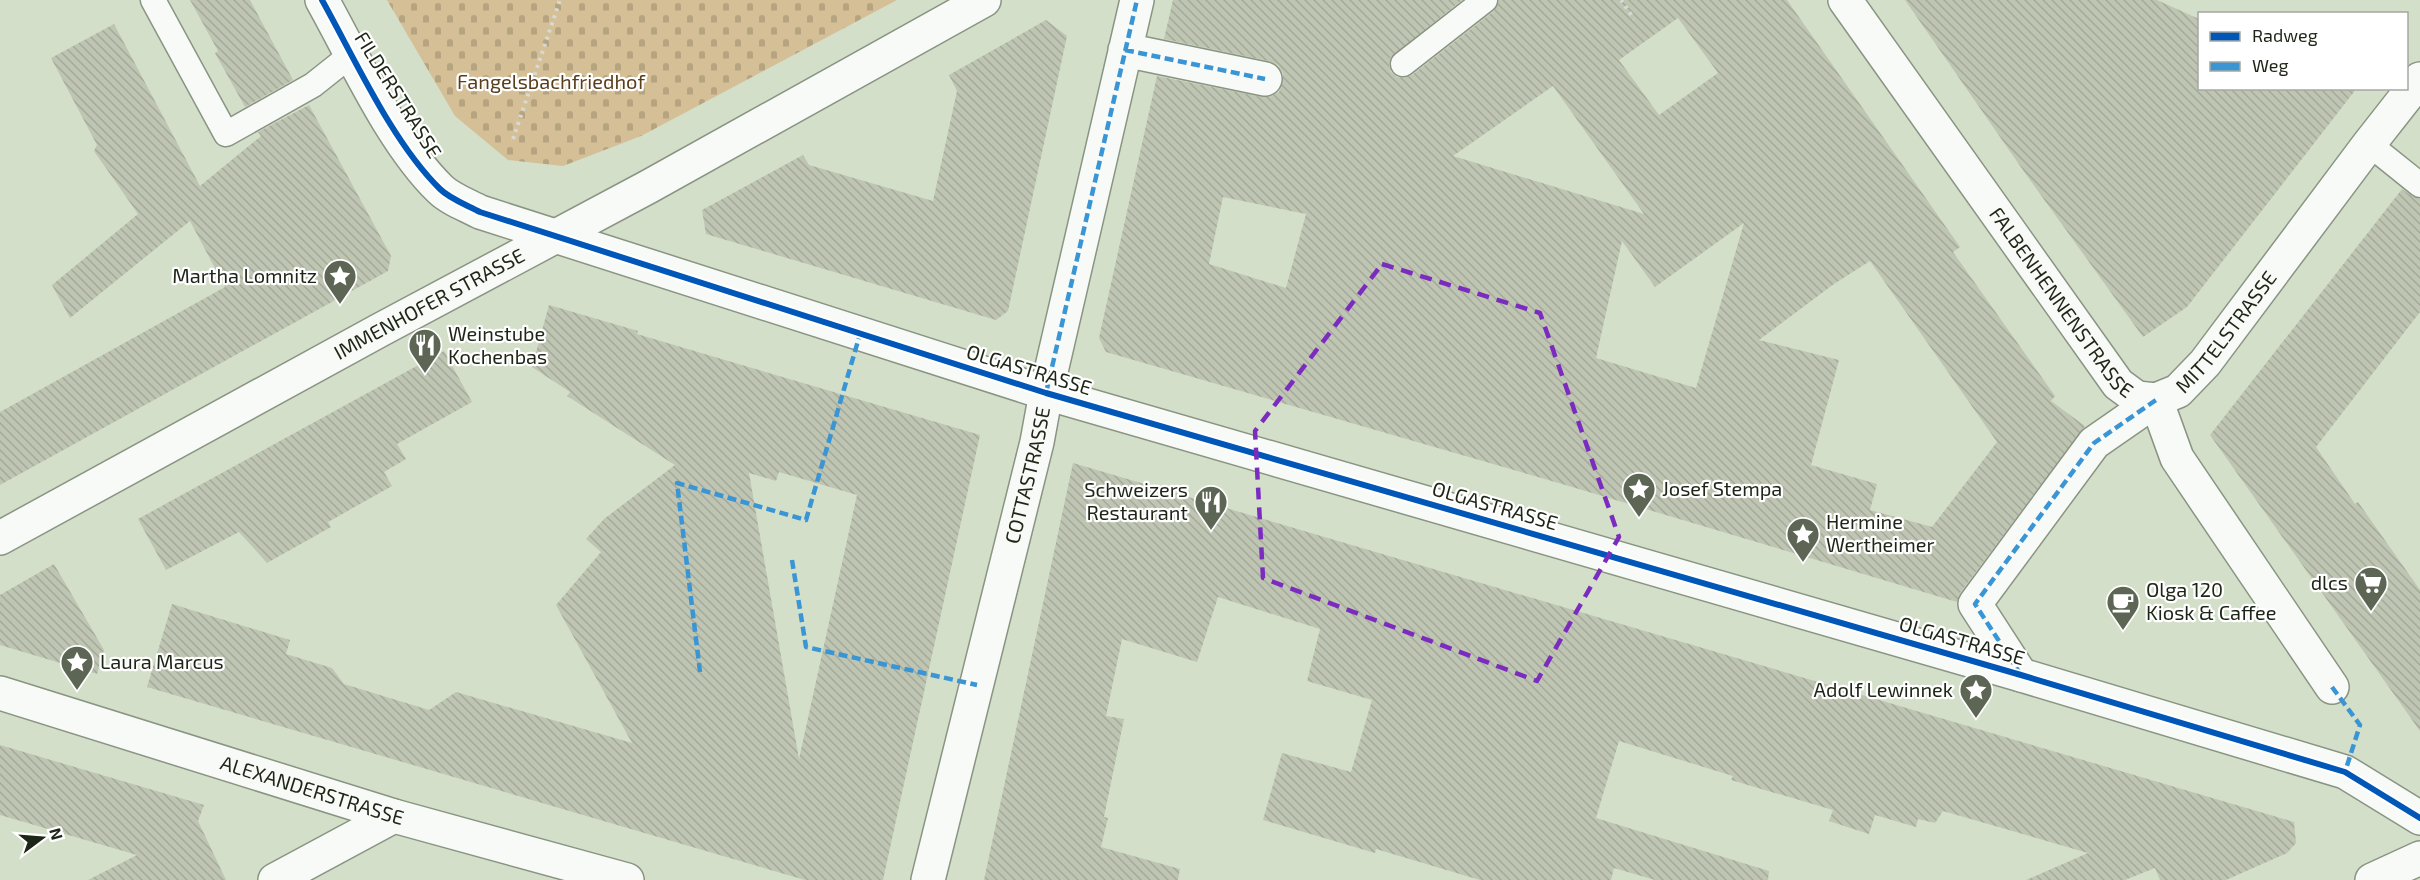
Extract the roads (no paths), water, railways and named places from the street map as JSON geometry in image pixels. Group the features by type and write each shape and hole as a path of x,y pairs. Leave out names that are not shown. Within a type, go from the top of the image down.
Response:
{"street":[{"name":"FILDERSTRASSE","path":"322,0 376,98 412,156 441,190 480,212 555,236"},
{"name":"IMMENHOFER STRASSE","path":"0,538 984,0"},
{"name":"COTTASTRASSE","path":"928,880 1037,442 1046,393 1137,0"},
{"name":"FALBENHENNENSTRASSE","path":"1845,0 2118,384 2137,398 2156,400 2177,458 2332,687"},
{"path":"1125,50 1265,79"},
{"name":"MITTELSTRASSE","path":"2021,675 1975,604 2094,443 2156,400 2178,391 2205,363 2369,144 2420,80"},
{"name":"OLGASTRASSE","path":"555,236 1046,393 2021,675 2345,772 2420,818"},
{"name":"ALEXANDERSTRASSE","path":"0,693 394,816 627,880"},
{"path":"275,880 394,816"},
{"path":"2372,880 2420,858"}],"lane":[{"path":"153,0 226,134 313,85 352,54"},
{"path":"1403,63 1485,0"},
{"path":"2369,144 2420,185"}],"place":[{"name":"Martha Lomnitz","path":"340,305"},
{"name":"Weinstube Kochenbas","path":"425,374"},
{"name":"Josef Stempa","path":"1639,518"},
{"name":"Schweizers Restaurant","path":"1211,531"},
{"name":"Hermine Wertheimer","path":"1803,563"},
{"name":"dlcs","path":"2371,612"},
{"name":"Olga 120 Kiosk & Caffee","path":"2123,631"},
{"name":"Laura Marcus","path":"77,691"},
{"name":"Adolf Lewinnek","path":"1976,719"}],"park label":[{"name":"Fangelsbachfriedhof","path":"551,82"}]}
